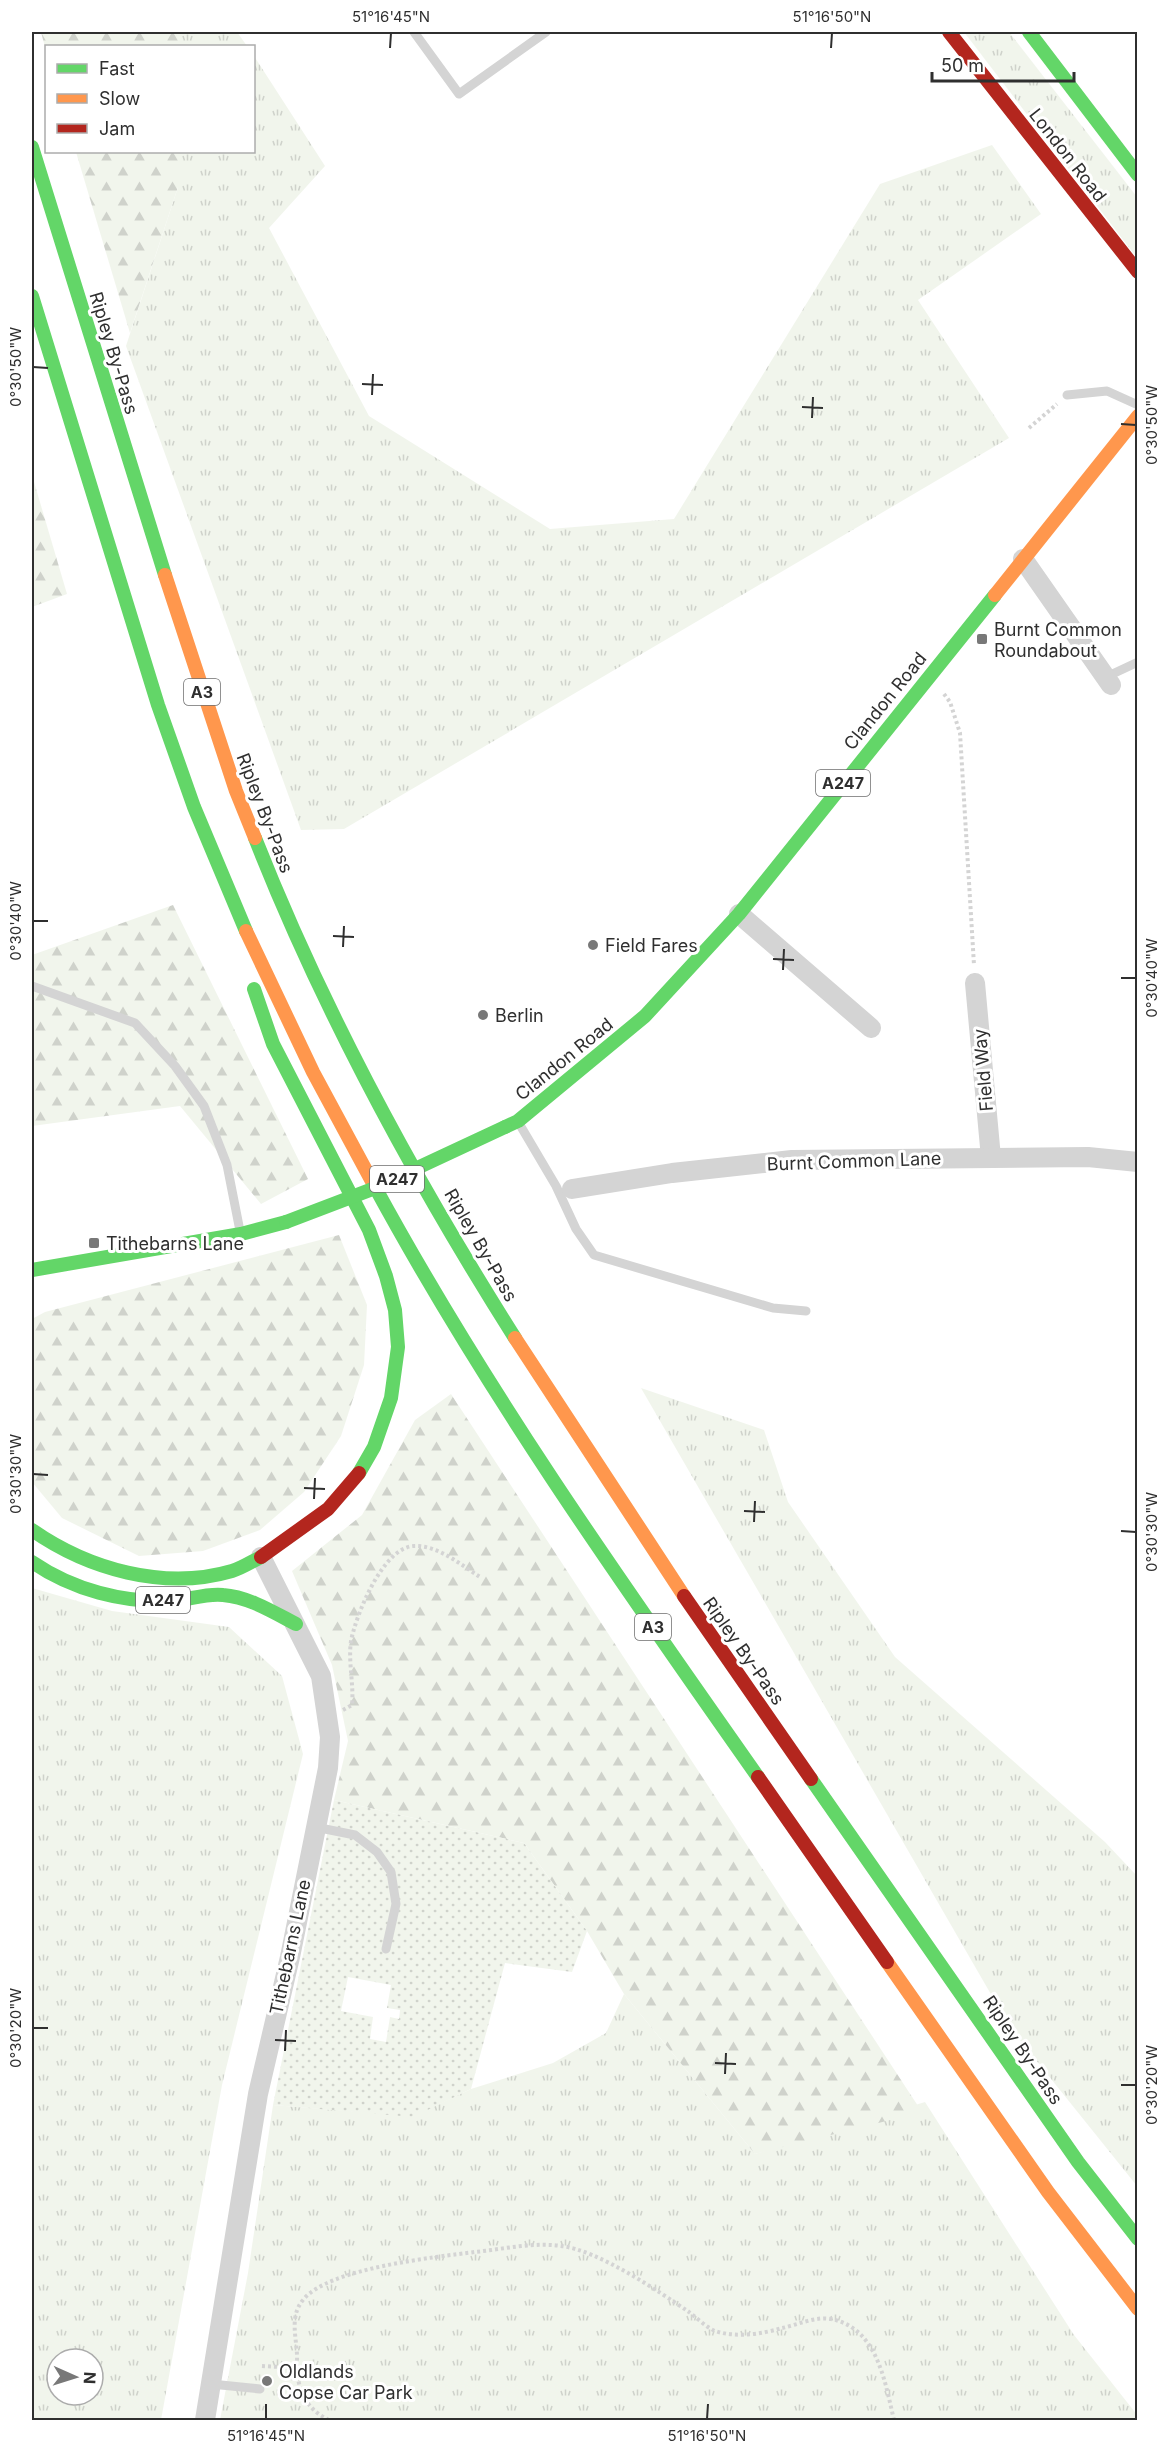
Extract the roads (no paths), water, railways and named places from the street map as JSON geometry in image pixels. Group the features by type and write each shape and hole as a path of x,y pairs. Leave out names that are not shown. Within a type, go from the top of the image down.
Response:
{"main road":[{"name":"London Road","path":"949,32 1137,272"},
{"path":"1029,32 1137,175"},
{"name":"Ripley By-Pass","path":"32,147 142,506 236,791 275,889 352,1054 395,1136 498,1311 684,1597 1078,2162 1137,2239"},
{"name":"A3","path":"32,296 158,705 194,807 234,904 313,1072 388,1212 519,1431 650,1623 1048,2192 1137,2309"},
{"name":"Clandon Road","path":"32,1270 241,1234 286,1222 376,1188 511,1124 645,1016 739,914 1137,416"},
{"path":"234,904 251,982 273,1044 369,1230 397,1321 397,1374 391,1404 375,1444 353,1480 328,1509 261,1557"},
{"path":"85,1275 138,1253"},
{"name":"A247","path":"32,1530 63,1551 104,1566 166,1578 233,1571 261,1557"},
{"name":"A247","path":"32,1562 74,1586 106,1594 171,1601 220,1595 240,1598 296,1624"}],"street":[{"path":"1023,559 1109,681"},
{"path":"739,914 871,1028"},
{"name":"Field Way","path":"975,983 991,1158"},
{"name":"Burnt Common Lane","path":"564,1188 792,1160 1088,1157 1137,1162"},
{"name":"Tithebarns Lane","path":"205,2421 258,2094 290,1957 328,1768 330,1737 321,1676 261,1557"}],"lane":[{"path":"414,32 459,94 546,32"},
{"path":"1066,395 1107,392 1137,405"},
{"path":"1109,681 1137,662"},
{"path":"32,986 135,1023 175,1066 204,1106 208,1116 227,1165 241,1234"},
{"path":"511,1124 564,1188 576,1229 594,1255 773,1308 806,1311"},
{"path":"315,1827 355,1835 377,1852 391,1872 396,1904 386,1948"},
{"path":"211,2384 260,2390"}],"place":[{"name":"Burnt Common Roundabout","path":"982,639"},
{"name":"Field Fares","path":"593,945"},
{"name":"Berlin","path":"483,1015"},
{"name":"Tithebarns Lane","path":"94,1243"},
{"name":"Oldlands Copse Car Park","path":"267,2381"}]}
